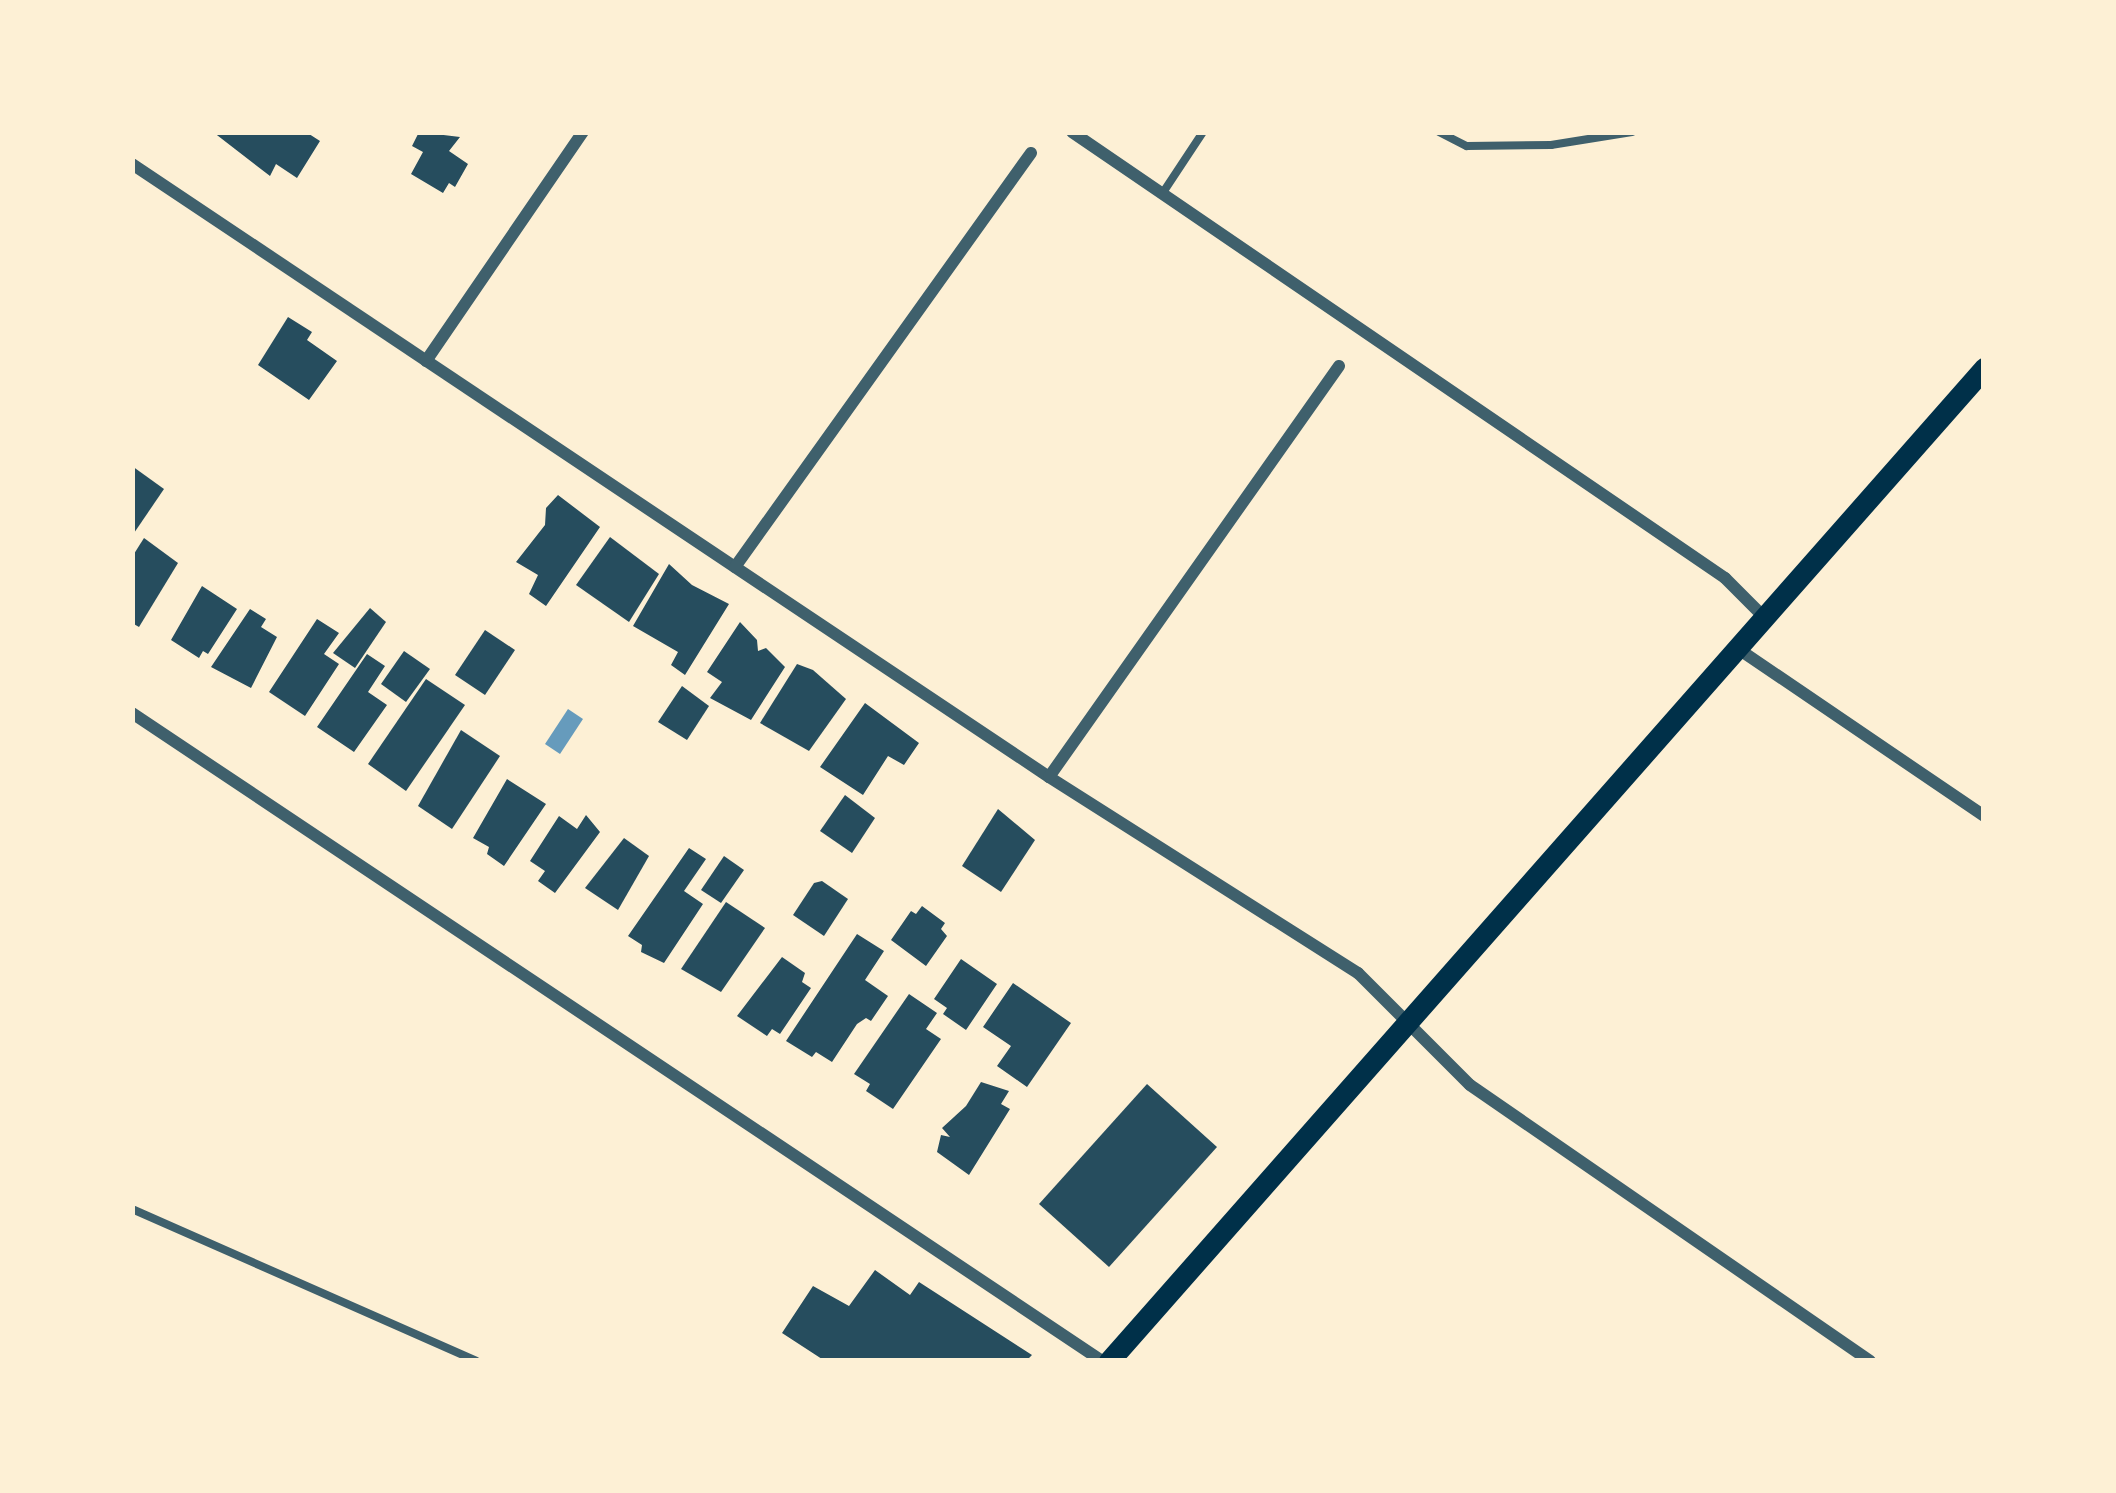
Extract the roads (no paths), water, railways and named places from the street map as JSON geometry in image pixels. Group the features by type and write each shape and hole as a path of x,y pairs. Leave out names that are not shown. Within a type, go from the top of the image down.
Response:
{"main road":[{"path":"1106,1361 1984,368"}],"street":[{"path":"426,361 583,132"},
{"path":"1072,132 1725,578 1765,617"},
{"path":"736,567 1031,153"},
{"path":"132,164 1049,777 1358,973 1470,1085 1870,1361"},
{"path":"1049,777 1339,366"},
{"path":"1737,648 1984,816"},
{"path":"132,712 1106,1361"}],"lane":[{"path":"1162,194 1203,132"},
{"path":"1438,132 1467,146 1551,145 1632,132"},
{"path":"132,1209 476,1361"}],"water":[{"path":"568,709 583,719 560,754 545,744"}]}
